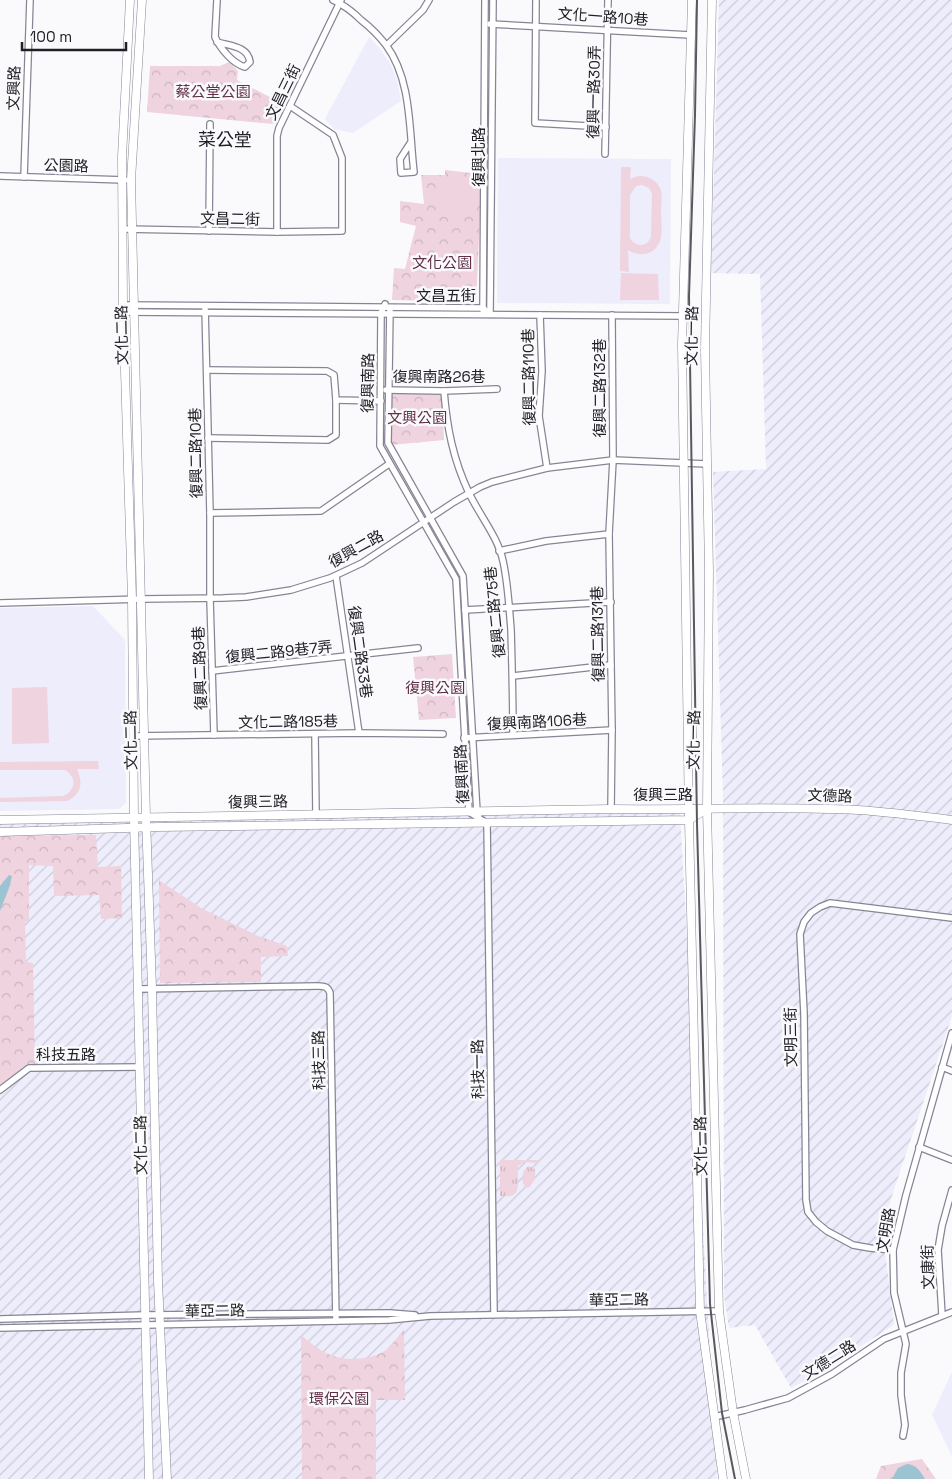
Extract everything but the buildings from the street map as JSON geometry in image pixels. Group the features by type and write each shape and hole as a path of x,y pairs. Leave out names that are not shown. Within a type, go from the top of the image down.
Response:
{"street":[{"name":"文興路","path":"24,178 30,0"},
{"name":"文化二路","path":"130,0 123,180 123,309 132,599 134,828 149,1479"},
{"name":"文化二路","path":"142,0 132,180 146,818 152,988 153,1098 167,1479"},
{"path":"217,42 243,50 249,55 250,62 245,67 240,66 217,42 214,37 218,0"},
{"path":"333,0 340,1 386,45 402,80 407,101 414,172 401,173 400,159 411,142"},
{"path":"386,45 423,10 429,0"},
{"name":"復興北路","path":"483,311 485,0"},
{"name":"復興北路","path":"490,314 492,0"},
{"path":"536,0 535,123 606,127"},
{"name":"復興一路30弄","path":"605,154 608,0"},
{"name":"文化一路","path":"692,0 683,316 689,820 700,1311 723,1479"},
{"name":"文化一路","path":"712,0 705,349 709,578 707,809 718,1311 733,1412 746,1479"},
{"name":"文昌三街","path":"277,232 277,136 279,128 340,1"},
{"name":"文化一路10巷","path":"485,25 690,35"},
{"name":"文昌二街","path":"123,229 277,232 342,230 342,158 333,135 290,106"},
{"path":"484,120 492,120"},
{"path":"209,231 210,124"},
{"name":"公園路","path":"0,176 132,180"},
{"path":"484,209 491,209"},
{"name":"文昌五街","path":"123,309 386,309 483,311 490,314"},
{"name":"復興南路","path":"386,309 380,446 456,580 464,738 473,812 487,823"},
{"name":"復興南路","path":"386,309 389,390 388,443 463,576 473,738 473,812"},
{"name":"復興二路10巷","path":"205,310 210,599"},
{"path":"490,314 683,316"},
{"name":"復興二路110巷","path":"540,315 542,372 539,416 547,468"},
{"name":"復興二路132巷","path":"612,316 613,460"},
{"path":"207,370 327,371 334,375 336,400 336,434 328,440 208,438"},
{"name":"復興南路26巷","path":"381,390 444,391 497,389"},
{"name":"復興二路75巷","path":"444,391 447,426 452,450 469,493 503,560 509,608 514,736"},
{"path":"336,400 381,401"},
{"name":"復興二路","path":"0,603 142,598 246,598 270,594 298,588 336,576 362,563 469,493 492,482 547,468 613,460 707,464"},
{"name":"復興二路131巷","path":"611,809 612,730 609,534 613,460"},
{"path":"210,513 321,511 389,464"},
{"path":"500,552 546,541 609,534"},
{"path":"436,545 442,541"},
{"name":"復興二路33巷","path":"336,576 359,733"},
{"name":"復興二路9巷","path":"210,599 214,735"},
{"path":"465,610 611,602"},
{"name":"復興二路9巷7弄","path":"212,671 418,648"},
{"path":"513,676 611,665"},
{"name":"復興南路106巷","path":"464,738 612,730"},
{"name":"文化二路185巷","path":"134,736 359,733 443,734"},
{"path":"315,734 316,814"},
{"name":"復興三路","path":"0,820 707,809"},
{"name":"復興三路","path":"0,832 134,828 689,820 707,809"},
{"name":"文德路","path":"707,809 856,810 952,820"},
{"path":"386,813 386,824"},
{"name":"科技一路","path":"487,823 494,1314"},
{"name":"文明三街","path":"893,1250 853,1245 816,1222 808,1212 806,1200 804,1014 800,934 804,922 811,913 830,903 952,918"},
{"name":"科技三路","path":"139,989 318,986 324,986 328,989 330,1003 336,1321"},
{"name":"文明路","path":"903,1436 905,1425 901,1395 901,1373 906,1344 894,1293 893,1250 919,1147 952,1033"},
{"name":"科技五路","path":"0,1090 28,1068 140,1067"},
{"path":"942,1067 952,1071"},
{"path":"919,1147 952,1160"},
{"name":"文康街","path":"942,1315 938,1250 942,1226 952,1190"},
{"name":"華亞二路","path":"0,1328 390,1320 430,1316 494,1314 718,1311"},
{"name":"文德二路","path":"714,1416 788,1398 810,1387 884,1339 902,1330 952,1312"},
{"name":"華亞二路","path":"0,1319 336,1313 390,1313 430,1316"}],"shaded area":[{"path":"719,0 952,0 952,1016 882,1226 894,1325 811,1378 791,1388 755,1325 729,1328 724,1295 723,796 713,472 766,469 760,274 711,273"},
{"path":"369,37 390,63 397,80 401,101 353,133 334,129 325,119"},
{"path":"498,158 671,159 670,304 497,303"},
{"path":"93,606 125,640 126,803 119,809 0,811 0,608"},
{"path":"680,812 717,1479 0,1479 0,820 119,822 316,814"},
{"path":"952,1372 952,1456 932,1415"}],"green space":[{"name":"蔡公堂公園","path":"229,62 238,71 237,80 283,104 273,124 147,112 150,66 220,66"},
{"path":"621,167 631,167 630,179 638,176 651,178 661,190 661,234 660,241 654,250 646,254 637,254 628,250 629,272 620,271","holes":["642,185 649,188 652,194 651,237 647,243 638,245 630,238 630,195 636,186"]},
{"name":"文化公園","path":"445,170 480,174 476,302 392,300 394,268 405,269 416,226 400,222 400,201 424,204 421,175 445,175"},
{"path":"440,179 475,179 473,215 438,217"},
{"path":"621,273 658,274 659,300 620,300"},
{"name":"文興公園","path":"392,392 442,394 444,440 391,445"},
{"name":"復興公園","path":"452,654 456,718 419,720 413,657"},
{"path":"47,687 49,743 12,744 12,688"},
{"path":"98,761 99,769 77,769 80,788 76,795 67,801 0,802 0,798 63,796 73,787 73,780 72,776 65,770 0,770 0,762"},
{"path":"96,835 98,867 121,866 122,918 101,919 99,895 54,896 53,866 29,865 29,921 25,922 26,962 33,963 35,1064 27,1064 0,1085 0,836"},
{"path":"159,880 201,908 258,936 287,946 288,956 261,957 261,982 160,983"},
{"path":"500,1160 541,1160 536,1163 525,1162 518,1166 517,1190 513,1195 500,1196"},
{"path":"528,1166 534,1168 535,1175 528,1188 523,1184 523,1179 524,1172"},
{"name":"環保公園","path":"404,1329 405,1400 376,1400 376,1479 302,1479 301,1335 330,1355 354,1359 370,1357 384,1351"},
{"path":"922,1459 936,1479 876,1479 881,1466"}],"water":[{"path":"9,875 12,876 9,888 0,911 0,886"},
{"path":"907,1464 916,1467 925,1479 892,1479 898,1468"}],"railway":[{"path":"697,0 689,296 697,824 710,1304 722,1413 735,1479"}],"district":[{"name":"菜公堂","path":"225,140"}]}
